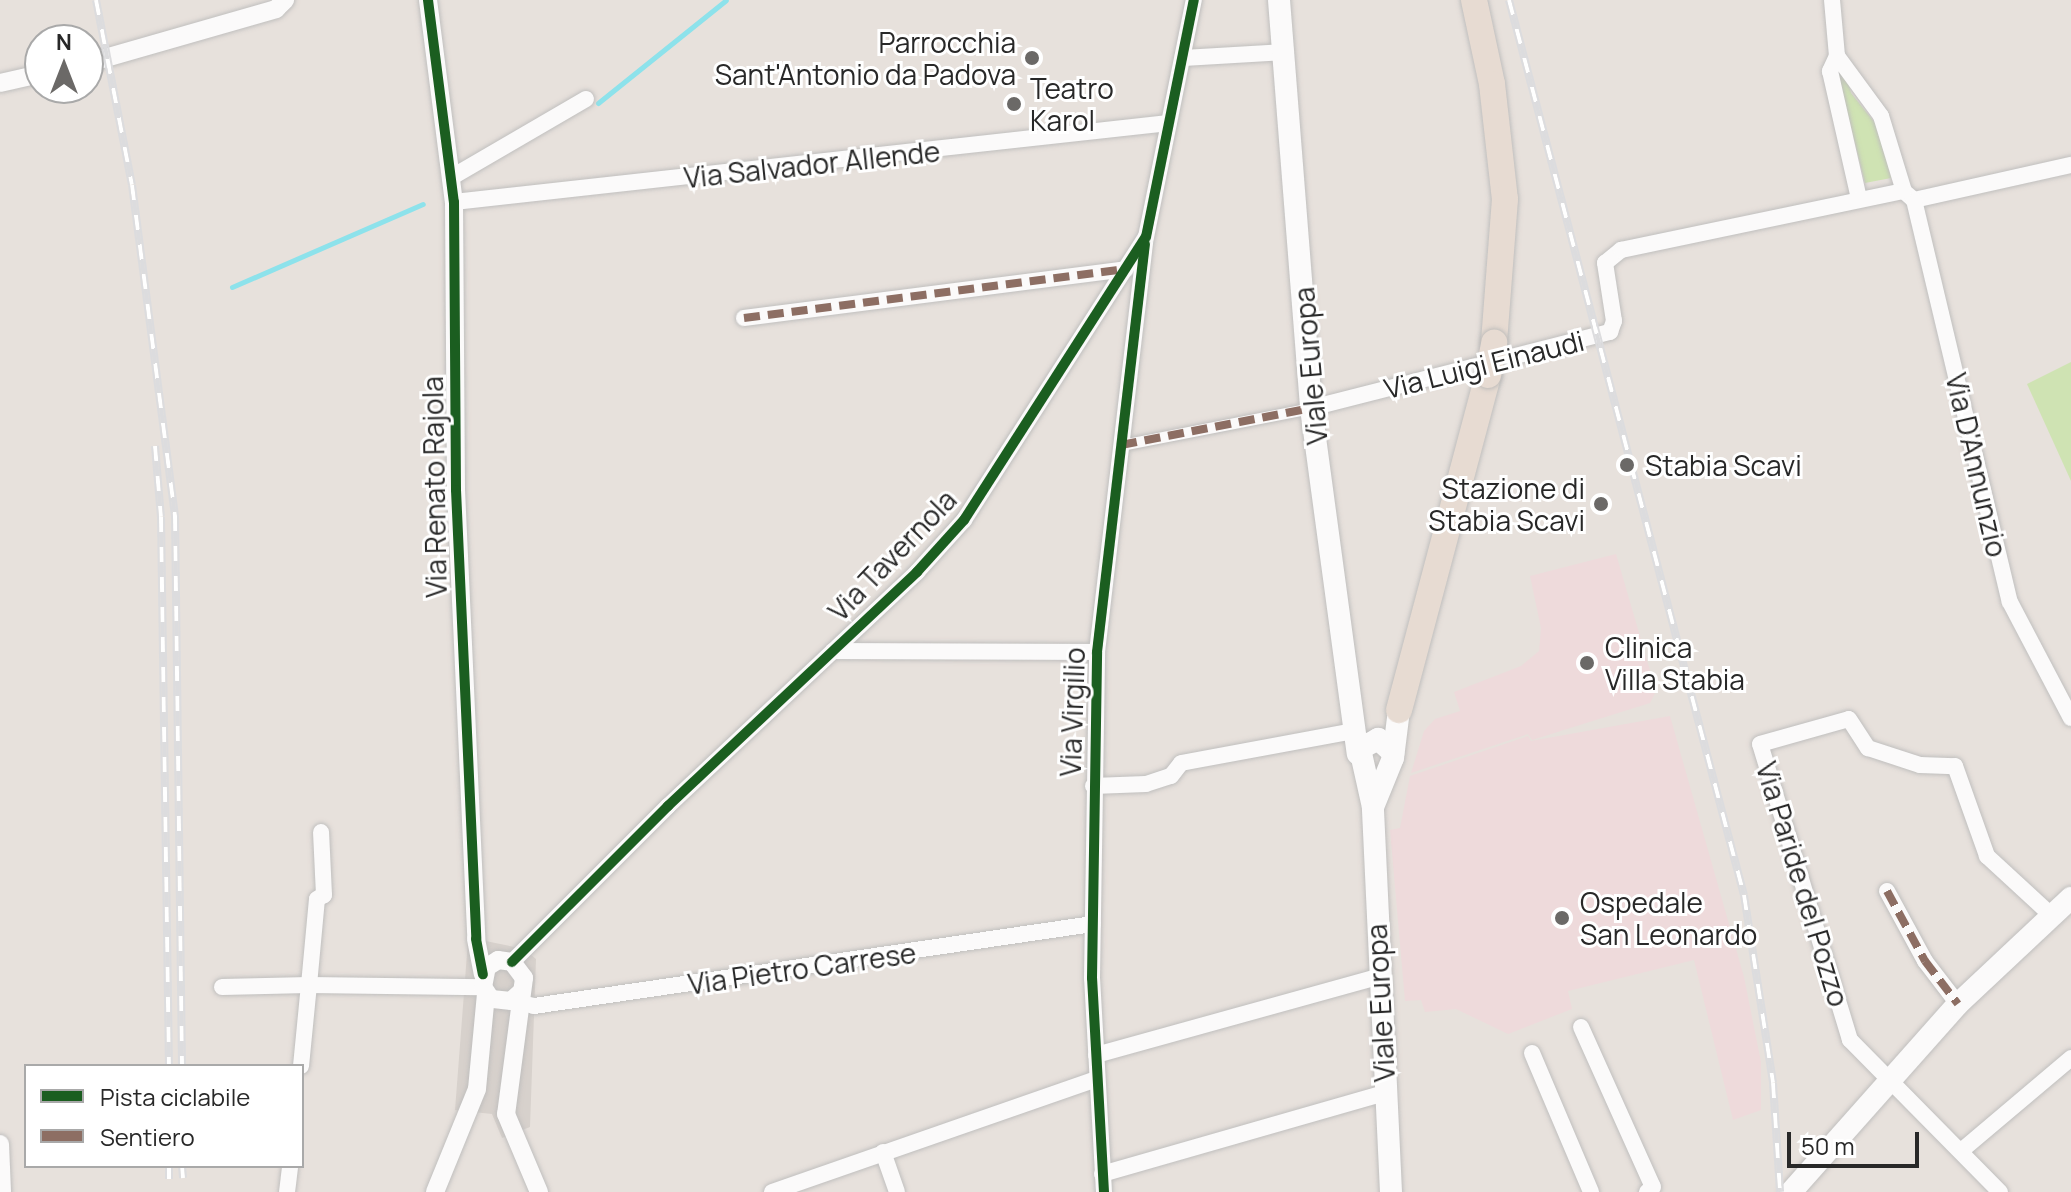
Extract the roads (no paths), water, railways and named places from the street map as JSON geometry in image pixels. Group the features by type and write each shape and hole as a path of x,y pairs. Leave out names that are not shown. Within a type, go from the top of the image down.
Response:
{"highway":[{"path":"1399,710 1494,343 1505,199 1492,84 1474,0"}],"main road":[{"name":"Viale Europa","path":"1279,0 1286,52 1311,408 1372,750 1377,977 1391,1192"},
{"path":"1372,750 1399,710"},
{"path":"1791,1192 1958,1004 2071,898"}],"street":[{"path":"104,58 276,9 285,0"},
{"name":"Via Renato Rajola","path":"428,0 454,202 456,490 476,939 484,985 484,1053 472,1107 435,1192"},
{"name":"Via Tavernola","path":"512,962 917,572 964,520 1146,237 1194,0"},
{"path":"1832,0 1837,56 1830,71 1859,199 1909,195 2071,165"},
{"path":"1183,58 1286,52"},
{"name":"Via D'Annunzio","path":"1837,56 1881,116 1909,195 2010,602 2071,718"},
{"path":"0,83 24,78"},
{"path":"452,177 586,99"},
{"name":"Via Salvador Allende","path":"454,202 1169,123"},
{"name":"Via Luigi Einaudi","path":"1311,408 1610,332 1614,321 1605,263 1621,250 1859,199"},
{"name":"Via Virgilio","path":"1104,1192 1093,924 1097,652 1146,237"},
{"path":"744,318 1126,269"},
{"path":"1121,445 1311,408"},
{"path":"833,651 1097,652"},
{"name":"Via Paride del Pozzo","path":"1893,1078 1850,1040 1760,744 1849,719 1868,748 1920,765 1955,766 1987,856 2053,917"},
{"path":"1093,786 1146,784 1171,776 1181,763 1372,750"},
{"path":"301,1064 317,899 324,895 321,832"},
{"path":"1887,891 1925,961 1958,1004"},
{"name":"Via Pietro Carrese","path":"518,999 1093,924"},
{"path":"484,985 498,960 512,962 522,972 516,1054 506,1114 539,1192"},
{"path":"1096,1055 1377,977"},
{"path":"222,987 484,985"},
{"path":"484,985 497,1002 518,999"},
{"path":"1581,1027 1653,1187 1647,1192"},
{"path":"484,1053 493,1061 506,1062 516,1054"},
{"path":"1532,1053 1591,1192"},
{"path":"1961,1151 2071,1058"},
{"path":"1893,1078 2000,1192"},
{"path":"772,1192 1097,1079"},
{"path":"1102,1174 1384,1093"},
{"path":"472,1107 485,1105 506,1114"},
{"path":"0,1144 2,1192"},
{"path":"883,1152 897,1192"},
{"path":"287,1192 290,1168"}],"waterway":[{"path":"598,103 726,0"},
{"path":"232,287 423,204"}],"railway":[{"path":"96,0 132,185 175,516 182,1064"},
{"path":"1509,0 1744,895 1773,1083 1780,1192"},
{"path":"155,446 161,517 169,1064"},
{"path":"169,1168 169,1179"},
{"path":"182,1168 183,1178"}],"place":[{"name":"Parrocchia Sant'Antonio da Padova","path":"1032,58"},
{"name":"Teatro Karol","path":"1014,104"},
{"name":"Stabia Scavi","path":"1627,465"},
{"name":"Stazione di Stabia Scavi","path":"1601,504"},
{"name":"Clinica Villa Stabia","path":"1587,663"},
{"name":"Ospedale San Leonardo","path":"1562,918"}]}
